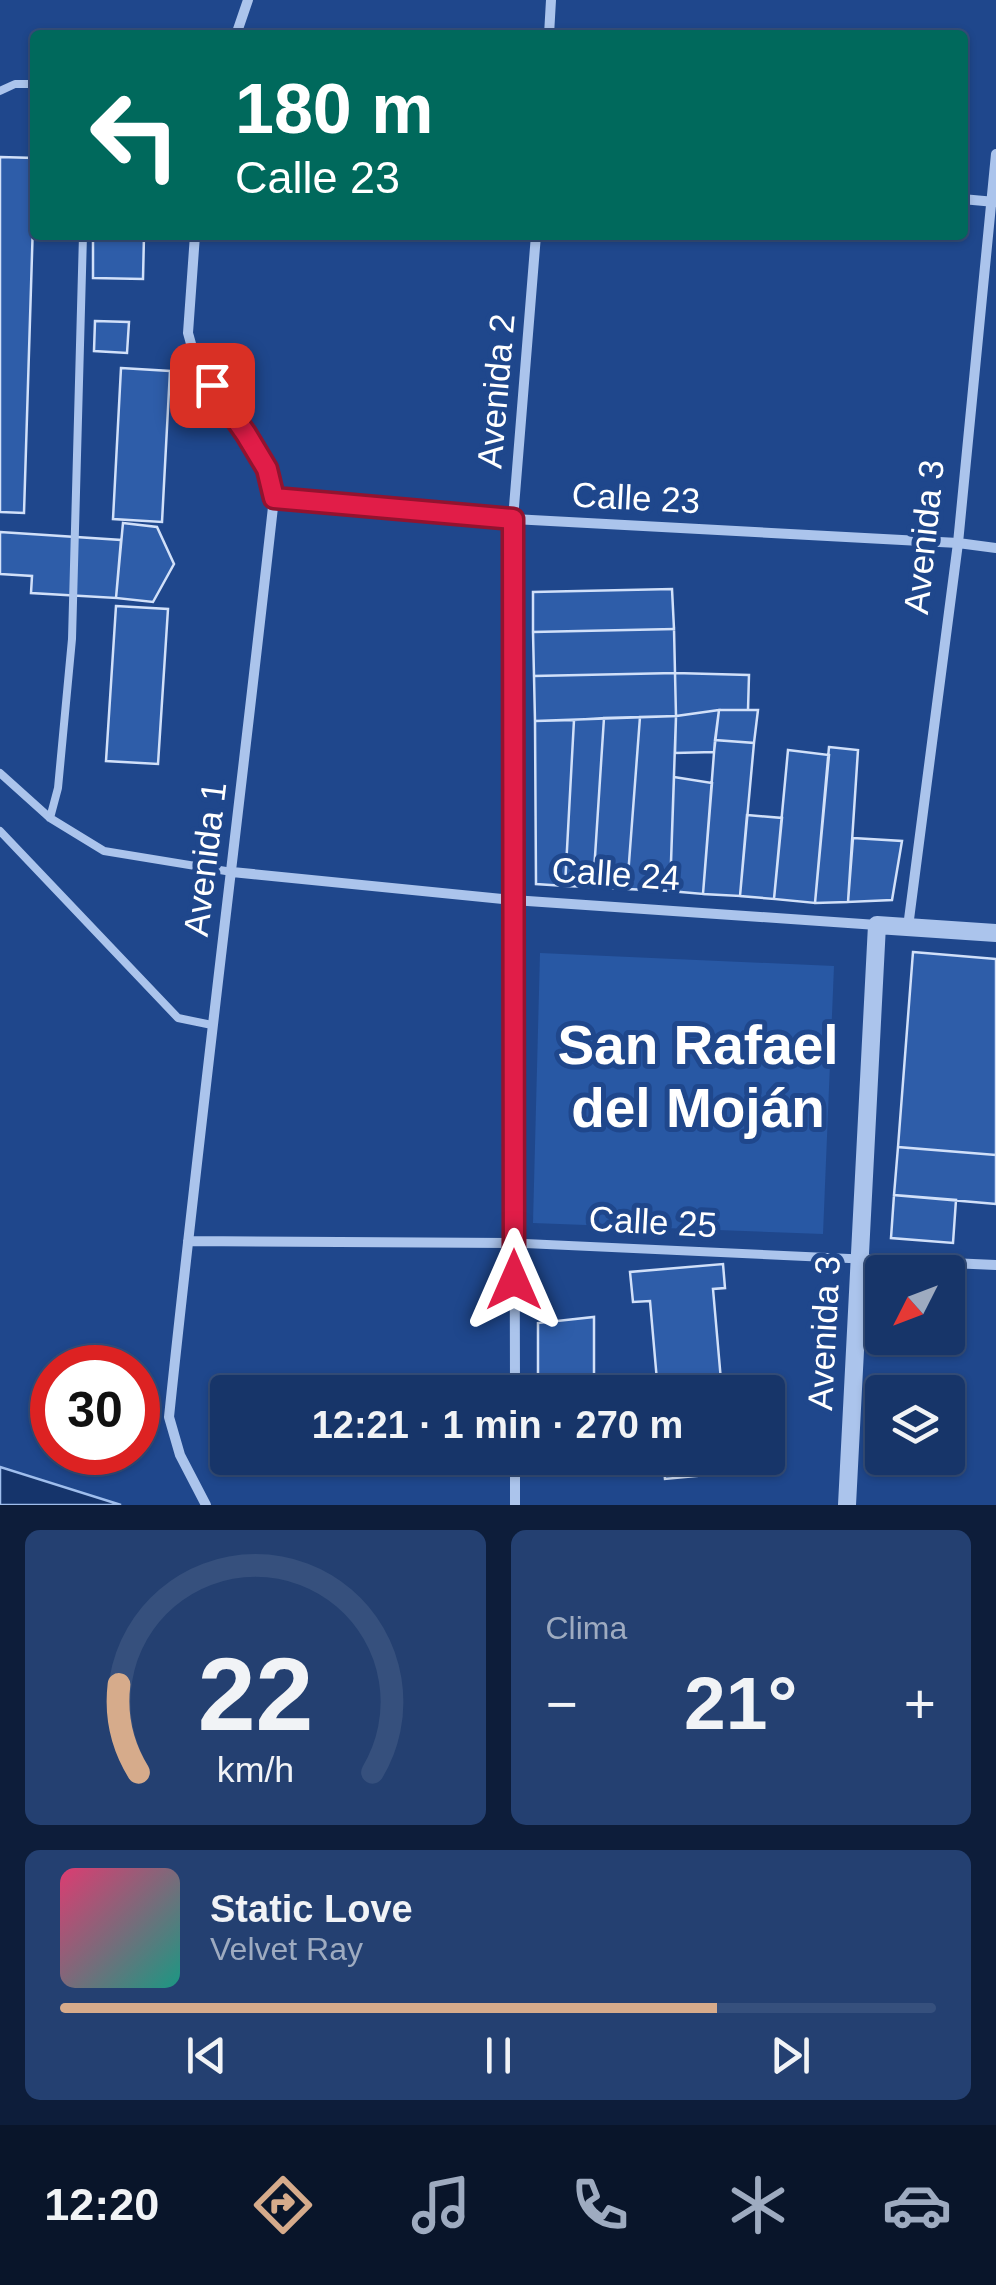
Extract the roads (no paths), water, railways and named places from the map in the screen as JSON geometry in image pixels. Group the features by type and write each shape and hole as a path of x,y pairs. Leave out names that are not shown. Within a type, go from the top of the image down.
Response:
{"street":[{"path":"238,30 248,0"},
{"path":"549,30 551,0"},
{"name":"Avenida 3","path":"908,927 958,542 996,154"},
{"path":"968,200 994,202"},
{"name":"Avenida 1","path":"195,240 188,333 195,358 267,469 274,498 169,1418 180,1455 206,1505"},
{"name":"Avenida 2","path":"514,1375 513,519 536,240"},
{"name":"Calle 23","path":"274,498 513,519 958,542 996,548"},
{"name":"Calle 24","path":"232,872 513,900 996,933"},
{"name":"Avenida 3","path":"847,1505 877,925"},
{"name":"Calle 25","path":"188,1240 514,1243 996,1265"},
{"path":"515,1475 515,1505"}],"lane":[{"path":"0,91 15,84 30,84"},
{"path":"50,818 58,788 72,639 83,240"},
{"path":"0,773 50,818 104,852 232,872"},
{"path":"0,831 178,1018 212,1025"}],"district":[{"name":"San Rafael del Moján","path":"698,1076"}]}
